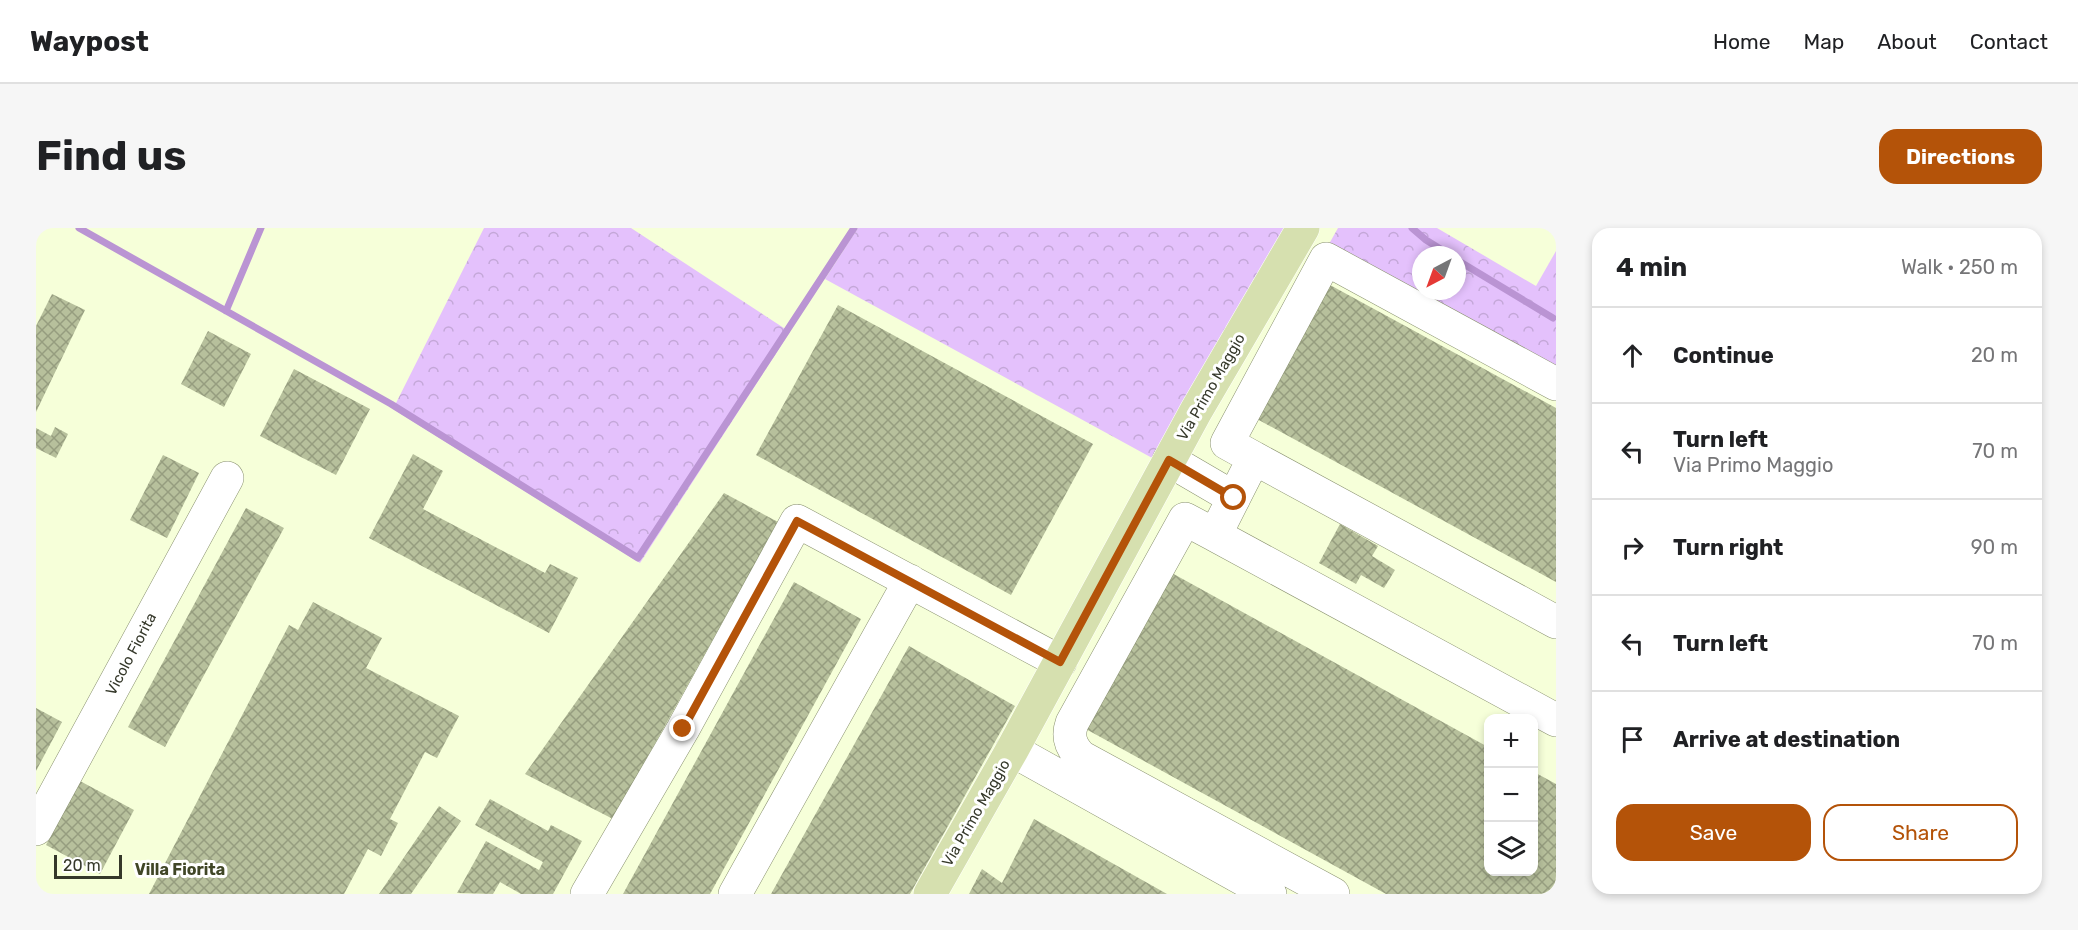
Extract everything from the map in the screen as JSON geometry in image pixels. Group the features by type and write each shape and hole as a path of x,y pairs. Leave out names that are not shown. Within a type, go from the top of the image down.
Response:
{"main road":[{"name":"Via Primo Maggio","path":"930,894 1012,750 1169,460 1303,228"}],"street":[{"path":"1556,384 1326,259 1227,443 1556,622"},
{"path":"1215,535 1254,459"},
{"path":"1169,460 1234,498"},
{"name":"Vicolo Fiorita","path":"36,830 227,478"},
{"path":"1333,894 1082,757 1071,744 1069,731 1072,723 1185,519 1556,720"},
{"path":"587,894 683,729 797,521 1060,662"},
{"path":"735,894 910,581"},
{"path":"1012,750 1270,894"}],"green space":[{"path":"484,228 631,228 790,332 640,563 393,409"},
{"path":"858,228 1286,228 1154,459 825,279"},
{"path":"1338,228 1437,228 1536,286 1556,251 1556,368 1432,300 1466,300 1466,246 1412,246 1412,289 1329,244"}],"building":[{"path":"1330,285 1556,408 1556,582 1257,419"},
{"path":"52,294 85,310 36,412 36,326"},
{"path":"838,305 1093,444 1011,595 756,455"},
{"path":"208,331 251,354 224,407 181,384"},
{"path":"294,369 370,409 336,475 260,436"},
{"path":"55,427 68,434 56,458 36,448 36,428 51,436"},
{"path":"413,454 443,471 423,509 545,573 550,564 578,578 549,633 369,538"},
{"path":"163,455 199,473 167,538 130,520"},
{"path":"724,493 778,522 613,819 525,774"},
{"path":"246,508 284,528 165,747 128,727"},
{"path":"1340,524 1378,546 1372,556 1395,570 1384,588 1361,575 1356,584 1319,563"},
{"path":"1170,572 1484,745 1484,876 1538,876 1538,774 1556,784 1556,894 1386,894 1084,728"},
{"path":"794,582 861,619 710,894 623,894"},
{"path":"313,602 382,638 366,668 459,716 437,758 425,752 390,819 398,823 381,856 368,849 344,894 149,894 289,625 298,630"},
{"path":"909,646 1015,706 910,894 771,894"},
{"path":"36,708 62,722 36,771"},
{"path":"80,781 134,810 100,874 46,845"},
{"path":"490,799 548,831 551,825 582,841 553,894 521,894 500,882 493,894 457,893 486,841 539,870 543,862 475,825"},
{"path":"439,806 461,821 411,894 379,894"},
{"path":"1034,819 1167,894 969,894 982,869 1002,883"}],"waterway":[{"path":"79,228 391,404 638,558 854,228"},
{"path":"226,311 261,228"},
{"path":"1412,228 1436,246"},
{"path":"1466,265 1553,318"}],"district":[{"name":"Villa Fiorita","path":"180,869"}],"route":[{"path":"683,729 797,521 1060,662 1169,460 1234,498"}]}
